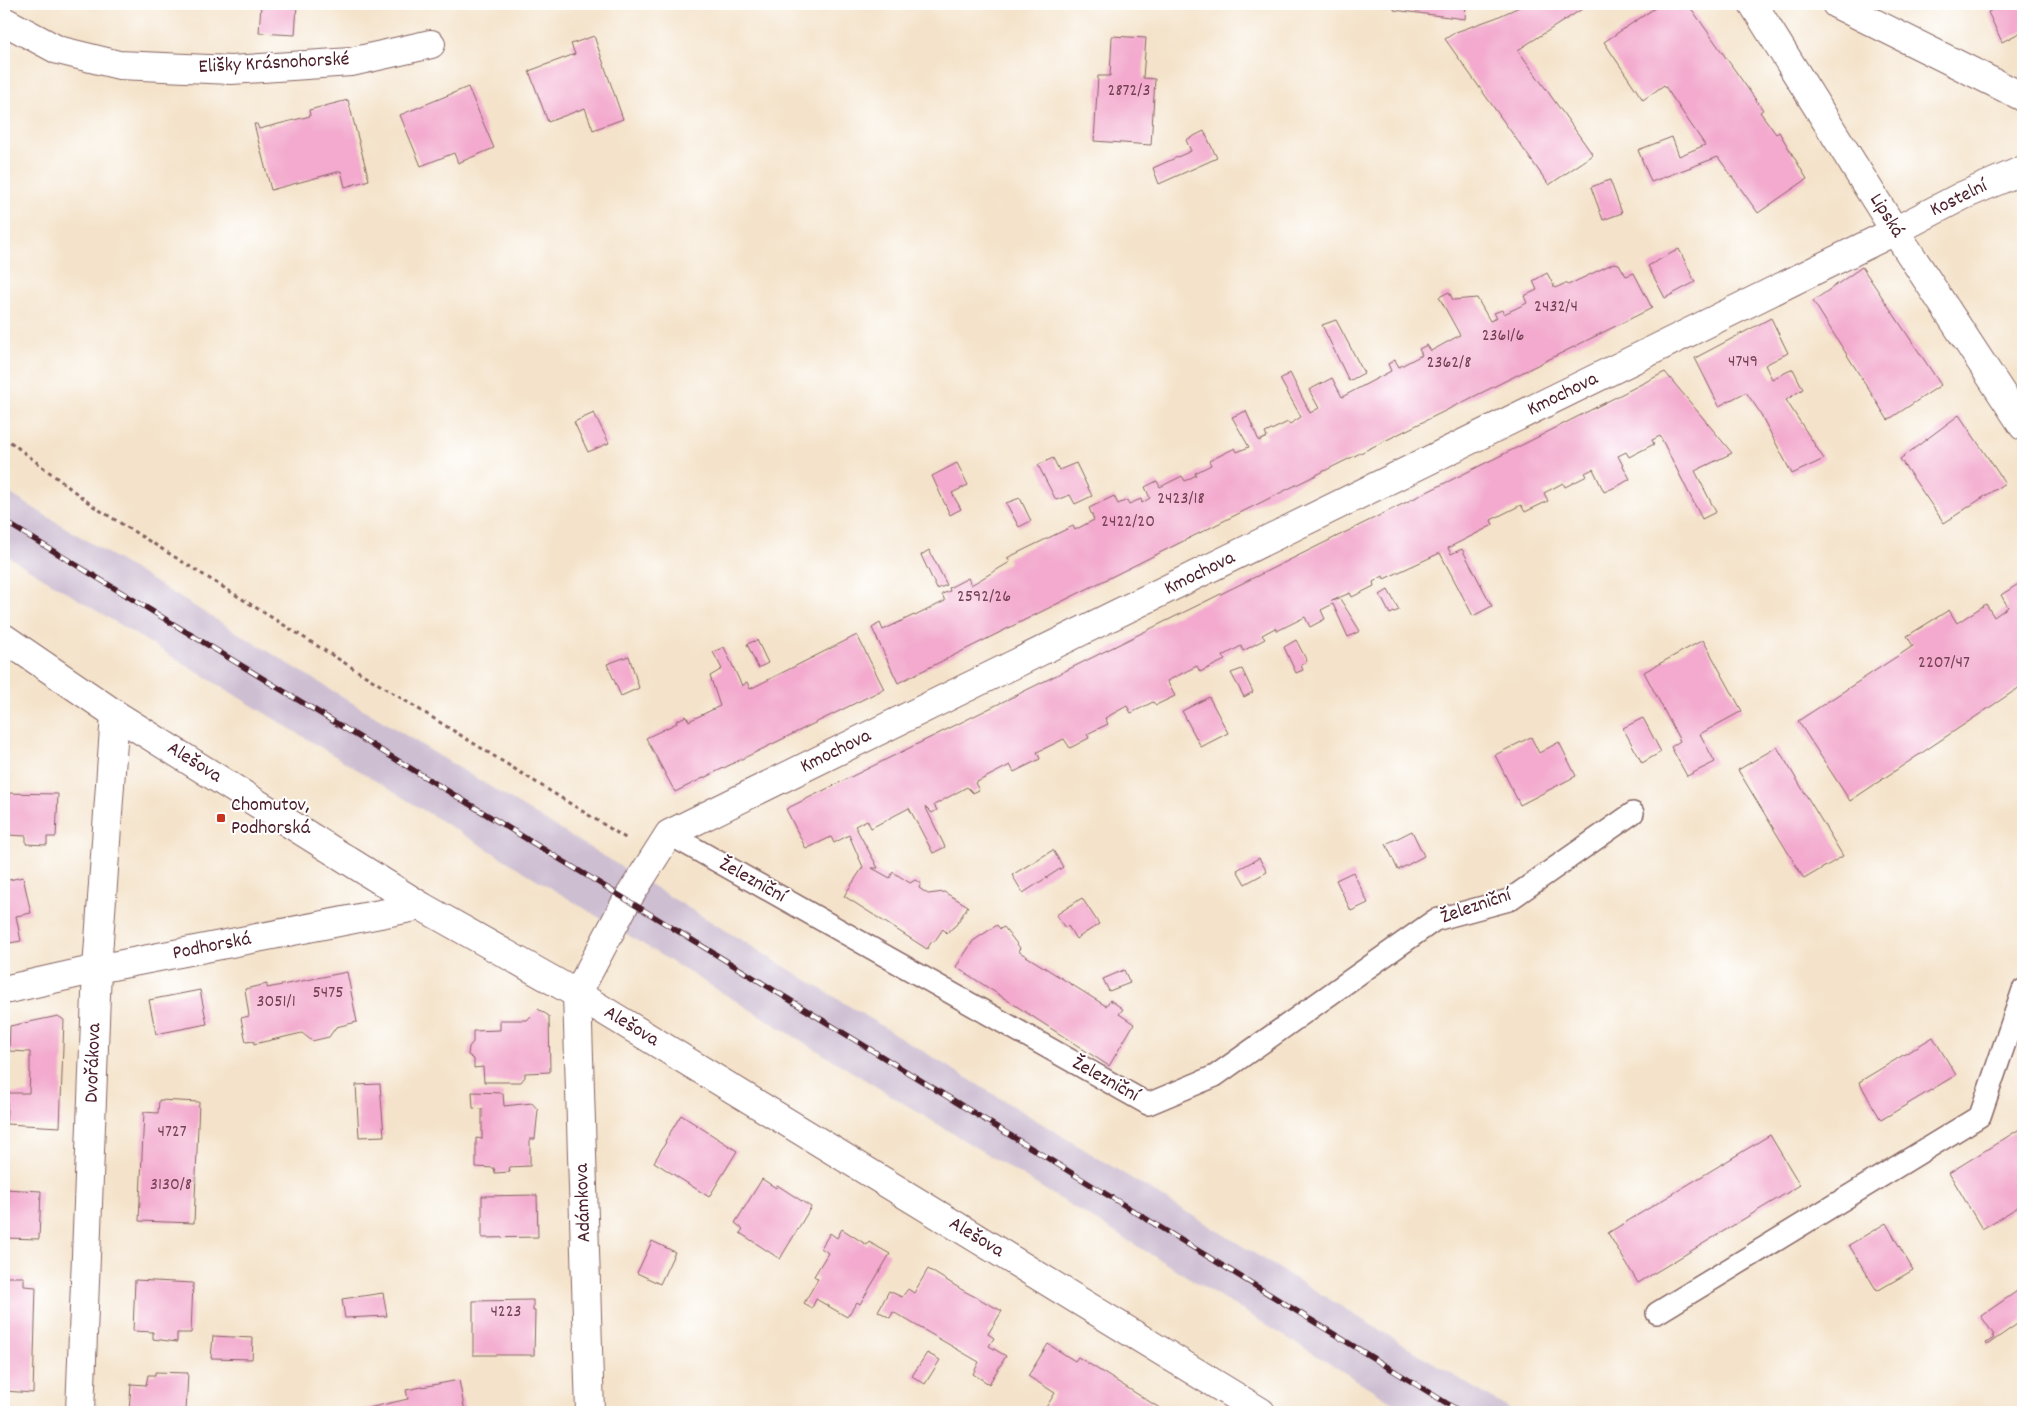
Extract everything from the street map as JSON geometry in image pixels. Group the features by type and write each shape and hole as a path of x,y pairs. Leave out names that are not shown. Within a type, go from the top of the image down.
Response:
{"street":[{"name":"Lipská","path":"1753,4 1896,231 2023,426"},
{"path":"1836,4 1870,11 2023,97"},
{"name":"Elišky Krásnohorské","path":"4,21 58,50 129,66 231,70 351,62 431,44"},
{"name":"Kostelní","path":"1896,231 1962,196 2023,170"},
{"name":"Kmochova","path":"662,845 1896,231"},
{"name":"Alešova","path":"4,638 115,714 421,906 577,994 1261,1412"},
{"name":"Dvořákova","path":"80,1412 98,969 115,714"},
{"path":"577,994 627,900 662,845"},
{"name":"Podhorská","path":"4,990 98,969 421,906"},
{"name":"Adámkova","path":"577,994 590,1412"}],"lane":[{"name":"Železniční","path":"662,845 1148,1104 1215,1076 1435,920 1509,900 1633,813"},
{"path":"1657,1313 1980,1116 2023,990"}],"path":[{"path":"4,437 93,506 662,845"}],"shaded area":[{"path":"4,490 1514,1412 1409,1412 4,554"}],"building":[{"path":"261,4 297,5 295,35 259,33"},
{"path":"1395,4 1466,4 1465,19 1394,10"},
{"path":"1526,4 1590,4 1518,50 1593,155 1549,185 1445,39 1456,32"},
{"path":"1661,4 1688,4 1763,110 1760,112 1776,134 1779,132 1807,179 1758,213 1718,157 1651,182 1638,150 1672,137 1679,156 1705,145 1664,85 1643,100 1604,42"},
{"path":"2004,4 2023,4 2023,31 2002,42 1988,12"},
{"path":"594,36 623,119 593,130 585,108 548,122 529,71 575,54 571,44"},
{"path":"1112,36 1146,38 1143,78 1155,79 1151,145 1094,141 1098,76 1110,76"},
{"path":"468,87 494,148 458,163 454,153 421,166 400,115"},
{"path":"348,100 369,180 345,187 341,171 271,190 254,124 257,124 259,129 310,116 309,110"},
{"path":"1204,131 1217,158 1159,184 1153,168 1191,151 1186,140"},
{"path":"1610,180 1622,213 1603,220 1591,187"},
{"path":"1679,249 1695,282 1665,298 1648,266"},
{"path":"1614,263 1619,264 1626,276 1634,273 1652,308 898,683 872,628 880,623 883,630 915,616 945,601 942,594 950,591 949,588 968,578 971,585 1010,562 1007,558 1073,526 1075,530 1094,520 1089,508 1114,496 1118,504 1127,500 1129,504 1141,499 1142,503 1150,498 1145,487 1157,481 1160,487 1182,476 1185,481 1196,475 1195,473 1211,465 1209,461 1235,448 1237,452 1249,447 1232,417 1246,411 1259,441 1267,437 1265,433 1288,422 1290,424 1301,417 1280,379 1290,373 1310,413 1319,408 1309,390 1332,378 1342,397 1391,371 1388,364 1395,360 1399,367 1422,355 1419,349 1427,345 1431,351 1460,335 1439,297 1449,292 1453,300 1477,298 1490,321 1497,318 1494,313 1502,310 1504,314 1527,303 1524,296 1537,290 1533,281 1547,273 1555,288 1566,283 1568,285"},
{"path":"1862,267 1941,385 1888,420 1813,301"},
{"path":"1771,318 1788,353 1765,365 1772,379 1793,369 1803,389 1786,400 1824,459 1792,474 1759,411 1746,392 1719,406 1695,358"},
{"path":"1336,320 1364,373 1349,381 1322,325"},
{"path":"1665,372 1732,453 1695,471 1716,512 1702,519 1660,436 1652,440 1654,444 1629,457 1626,452 1618,456 1630,479 1618,486 1604,492 1593,469 1585,473 1587,476 1565,487 1563,483 1544,493 1548,501 1525,512 1521,505 1491,520 1493,525 1448,548 1451,554 1462,549 1492,606 1473,616 1440,553 1384,579 1383,576 1373,582 1374,586 1352,597 1350,593 1331,601 1340,599 1360,631 1348,637 1333,604 1321,610 1325,619 1310,627 1305,617 1277,631 1275,628 1262,635 1265,639 1243,651 1241,646 1223,656 1225,660 1200,672 1197,666 1167,681 1175,696 1156,705 1153,702 1131,713 1127,706 1105,718 1108,724 1087,734 1089,738 1070,748 1064,739 1037,752 1040,759 1014,772 1010,765 975,783 979,790 973,793 967,787 934,805 937,810 932,813 925,806 945,847 933,853 909,808 871,828 867,820 855,826 878,868 872,868 890,878 893,872 910,883 915,880 921,883 919,888 928,894 944,892 968,906 956,925 947,933 943,929 927,949 844,896 863,867 849,835 834,843 831,837 806,849 786,809 1528,442"},
{"path":"594,413 609,443 588,452 574,422"},
{"path":"1959,415 2005,483 1944,523 1900,459"},
{"path":"1053,458 1059,470 1076,463 1092,496 1075,504 1070,495 1056,500 1038,465"},
{"path":"957,463 968,485 952,493 961,509 950,515 932,476"},
{"path":"1020,498 1031,521 1019,527 1006,503"},
{"path":"929,550 947,585 937,589 921,555"},
{"path":"2023,581 2023,685 1850,801 1798,721 1913,646 1907,636 1949,610 1957,623 1986,604 1994,617 2008,607 2001,595"},
{"path":"1388,590 1399,610 1390,614 1380,595"},
{"path":"857,635 884,689 675,792 646,738 677,723 676,721 686,716 689,721 720,706 710,676 722,669 713,652 724,647 742,686 747,682 750,689"},
{"path":"757,640 768,663 758,668 747,644"},
{"path":"1296,640 1307,661 1301,665 1303,670 1296,673 1284,647"},
{"path":"1703,640 1742,711 1700,734 1715,762 1687,776 1671,747 1680,741 1644,672"},
{"path":"629,656 639,688 621,696 607,664"},
{"path":"1242,669 1253,692 1244,697 1231,673"},
{"path":"1209,697 1228,733 1201,747 1182,711"},
{"path":"1643,718 1661,752 1642,763 1623,728"},
{"path":"1531,737 1539,753 1559,742 1576,776 1520,805 1495,755"},
{"path":"1777,747 1843,856 1804,879 1738,770"},
{"path":"4,793 58,794 56,837 47,837 47,845 26,844 26,836 8,835 8,808 4,808"},
{"path":"1412,831 1424,856 1398,870 1386,844"},
{"path":"1053,850 1063,867 1023,893 1012,875"},
{"path":"1259,858 1267,872 1245,884 1237,870"},
{"path":"1353,872 1368,903 1351,911 1336,880"},
{"path":"23,877 31,913 16,916 21,941 4,944 4,881"},
{"path":"1082,898 1099,924 1076,939 1068,926 1065,928 1056,915"},
{"path":"997,925 1000,929 1004,927 1020,948 1018,951 1106,1006 1110,1000 1123,1009 1119,1014 1134,1024 1109,1066 956,967 973,941"},
{"path":"1124,970 1130,983 1109,991 1103,979"},
{"path":"347,972 357,1022 336,1027 329,1037 312,1041 302,1033 254,1044 254,1041 246,1042 241,1018 249,1016 245,989 267,984 267,988"},
{"path":"200,990 207,1024 156,1034 149,1000"},
{"path":"538,1009 549,1016 550,1072 525,1073 525,1077 521,1082 484,1082 483,1067 474,1068 474,1059 468,1055 469,1047 473,1042 473,1031 500,1030 500,1020 527,1020"},
{"path":"58,1016 64,1020 60,1127 6,1124 8,1093 29,1093 30,1071 30,1052 9,1051 10,1026"},
{"path":"1933,1037 1956,1075 1881,1120 1859,1082"},
{"path":"380,1084 384,1136 359,1137 356,1085"},
{"path":"472,1092 503,1093 504,1106 532,1103 538,1110 535,1139 530,1139 530,1166 509,1167 510,1172 495,1173 494,1168 476,1167 476,1138 482,1139 482,1109 473,1108"},
{"path":"159,1100 199,1102 194,1223 139,1221 144,1112 158,1113"},
{"path":"681,1115 737,1151 709,1197 654,1162"},
{"path":"2023,1127 2023,1204 1982,1229 1949,1173"},
{"path":"1770,1135 1800,1185 1638,1283 1608,1233"},
{"path":"762,1179 776,1188 777,1185 811,1207 780,1259 740,1233 743,1229 735,1223"},
{"path":"4,1189 41,1191 39,1239 4,1238"},
{"path":"537,1195 538,1237 482,1238 482,1196"},
{"path":"1886,1223 1913,1270 1877,1291 1849,1245"},
{"path":"842,1229 867,1245 869,1242 890,1254 860,1304 857,1302 847,1317 816,1299 812,1308 804,1303 818,1279 814,1276 828,1253 821,1248 830,1233 837,1238"},
{"path":"652,1241 675,1252 660,1284 637,1273"},
{"path":"928,1269 1002,1311 988,1334 994,1338 989,1346 1006,1356 989,1384 973,1374 979,1362 893,1312 890,1318 878,1311 889,1291 902,1297 908,1289 914,1293"},
{"path":"4,1277 24,1277 24,1286 36,1287 33,1393 4,1391"},
{"path":"135,1280 193,1283 191,1333 177,1333 177,1342 153,1339 153,1332 133,1331"},
{"path":"2023,1287 2023,1320 1987,1345 1986,1343 1994,1338 1992,1336 1994,1335 1981,1316"},
{"path":"383,1293 387,1316 345,1318 342,1299"},
{"path":"533,1300 533,1311 535,1311 534,1355 473,1355 473,1301"},
{"path":"213,1336 253,1338 252,1359 211,1358"},
{"path":"1048,1344 1075,1361 1078,1357 1166,1412 1043,1412 1055,1393 1028,1376"},
{"path":"927,1353 940,1360 925,1384 912,1376"},
{"path":"155,1372 188,1373 186,1412 129,1412 131,1384 146,1385 148,1375 155,1375"},
{"path":"459,1380 465,1412 365,1412 364,1409 408,1399 406,1390"}],"railway":[{"path":"4,521 627,900 1461,1412"}],"place":[{"name":"Chomutov, Podhorská","path":"221,818"}]}
